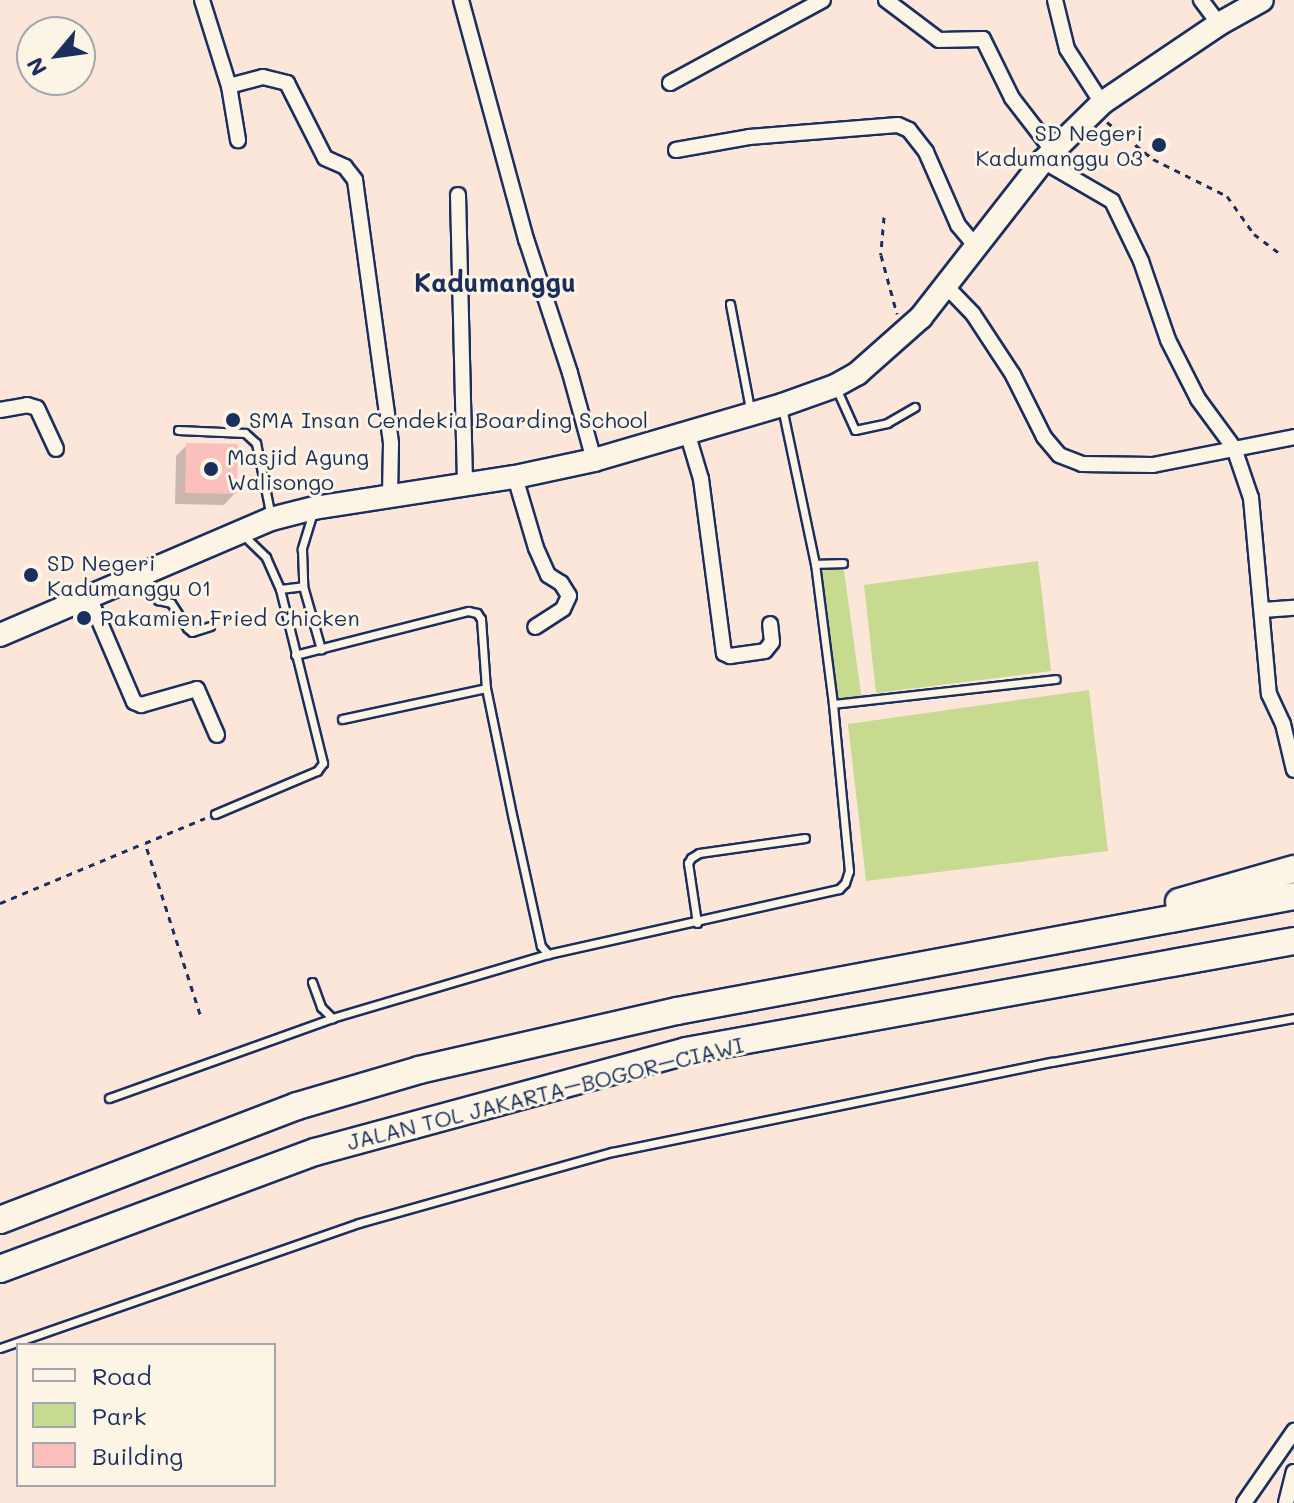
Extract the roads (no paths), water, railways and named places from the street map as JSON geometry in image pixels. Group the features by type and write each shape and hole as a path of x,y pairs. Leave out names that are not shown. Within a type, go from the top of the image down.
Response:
{"highway":[{"path":"1025,945 1294,869"},
{"name":"JALAN TOL JAKARTA–BOGOR–CIAWI","path":"0,1220 297,1106 419,1070 677,1011 1294,896"},
{"name":"JALAN TOL JAKARTA–BOGOR–CIAWI","path":"0,1269 315,1152 686,1051 1294,941"}],"main road":[{"path":"0,635 271,519 314,508 515,477 594,460 782,405 835,386 858,373 906,332 947,287 1048,155 1098,107 1219,24 1262,0"}],"street":[{"path":"202,0 229,86 238,140"},
{"path":"670,83 823,0"},
{"path":"886,0 939,40 983,39 1012,98 1048,155 1112,201 1141,261 1168,340 1198,399 1234,448 1251,498 1269,694 1283,724 1294,770"},
{"path":"1055,0 1067,49 1098,107"},
{"path":"1201,0 1219,24"},
{"path":"462,10 594,460"},
{"path":"229,86 263,77 287,83 325,158 345,167 355,180 391,444 390,496"},
{"path":"676,150 749,137 898,125 909,130 926,152 958,225 977,248"},
{"path":"458,195 465,485"},
{"path":"947,287 973,314 1013,375 1044,437 1059,455 1082,464 1153,465 1202,458 1234,448 1294,437"},
{"path":"0,410 27,405 37,408 56,449"},
{"path":"687,432 701,479 724,653 730,656 765,651 772,642 770,624"},
{"path":"515,477 536,548 548,575 561,583 569,596 563,609 535,627"},
{"path":"89,597 134,702 141,705 197,689 217,735"},
{"path":"1263,610 1294,608"},
{"path":"1244,1503 1294,1431"},
{"path":"1286,1503 1294,1472"}],"lane":[{"path":"730,304 751,412"},
{"path":"835,386 855,430 887,423 915,407"},
{"path":"109,1098 332,1018 548,954 697,923 839,889 845,883 849,871 833,704 815,564 782,405"},
{"path":"178,430 245,433 256,443 271,519"},
{"path":"314,508 302,549 303,586 321,649"},
{"path":"215,814 317,771 323,763 280,589 266,557 240,532"},
{"path":"815,564 843,563"},
{"path":"144,572 158,600 171,603 187,628 192,632 210,626"},
{"path":"280,589 303,586"},
{"path":"295,655 468,611 477,613 481,619 486,688 541,946 548,954"},
{"path":"833,704 1056,679"},
{"path":"342,719 486,688"},
{"path":"697,923 688,863 691,858 699,853 805,838"},
{"path":"312,982 321,1007 332,1018"},
{"path":"0,1348 359,1223 612,1152 1023,1068 1294,1018"}],"place":[{"name":"SD Negeri Kadumanggu 03","path":"1159,145"},
{"name":"SMA Insan Cendekia Boarding School","path":"233,420"},
{"name":"Masjid Agung Walisongo","path":"211,469"},
{"name":"SD Negeri Kadumanggu 01","path":"31,575"},
{"name":"Pakamien Fried Chicken","path":"84,618"}],"district":[{"name":"Kadumanggu","path":"495,283"}]}
